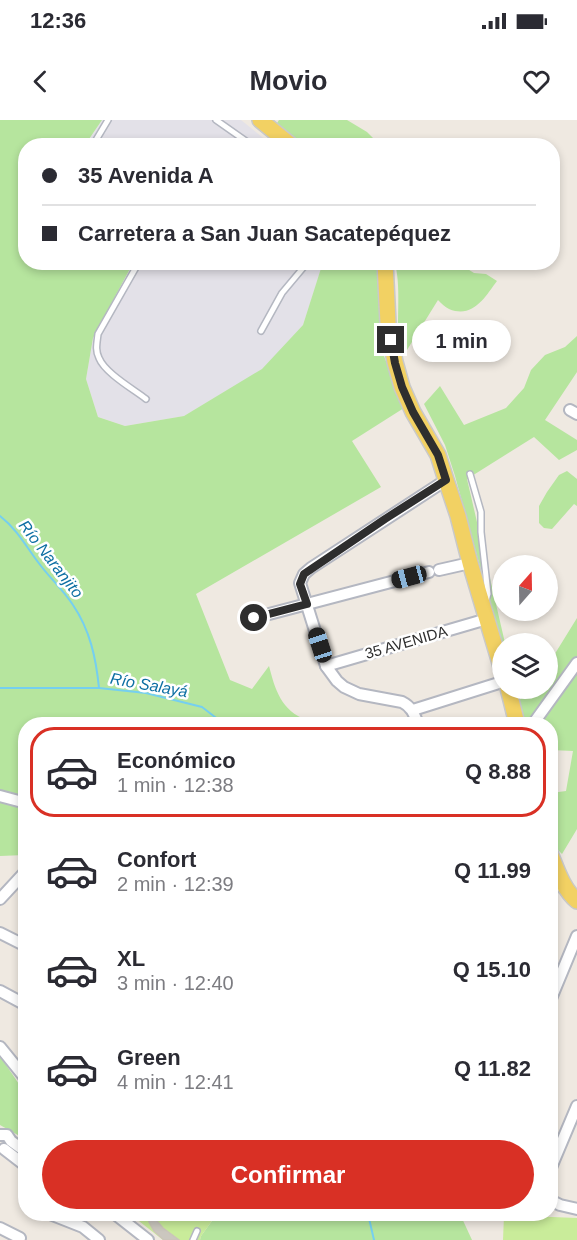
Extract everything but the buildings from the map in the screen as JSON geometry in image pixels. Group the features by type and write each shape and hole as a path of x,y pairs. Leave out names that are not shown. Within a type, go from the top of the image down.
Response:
{"main road":[{"path":"260,120 282,138"},
{"path":"386,270 388,323 395,363 413,412 438,455 459,516 470,563 492,636"},
{"path":"511,699 515,717"},
{"path":"558,870 568,892 577,901"}],"street":[{"path":"416,717 413,710 402,702 359,694 337,681 326,666 300,584 304,574 446,480"},
{"path":"254,618 470,563"},
{"name":"35 AVENIDA","path":"326,666 485,613"},
{"path":"538,717 577,663"},
{"path":"413,710 492,685"},
{"path":"0,796 18,801"},
{"path":"558,883 562,879"},
{"path":"0,899 18,880"},
{"path":"0,933 18,942"},
{"path":"558,982 577,936"},
{"path":"0,991 18,1001"},
{"path":"0,1047 18,1069"},
{"path":"558,1151 577,1106"},
{"path":"0,1134 7,1135 4,1148 18,1159"},
{"path":"558,1204 577,1209"},
{"path":"68,1221 83,1227 99,1240"},
{"path":"124,1221 148,1240"},
{"path":"137,1221 159,1240"},
{"path":"0,1228 20,1238"}],"lane":[{"path":"97,138 108,120"},
{"path":"216,120 242,138"},
{"path":"134,270 98,334 96,347 99,359 105,368 146,399"},
{"path":"261,331 282,293 301,270"},
{"path":"470,474 481,512 488,594 485,613"},
{"path":"193,1240 197,1231"}],"shaded area":[{"path":"102,120 241,120 263,138 90,138"},
{"path":"129,270 321,270 303,325 263,369 184,416 125,426 98,417 86,379 93,338"}],"green space":[{"path":"0,120 102,120 90,138 18,138 18,270 129,270 93,338 86,379 98,417 125,426 184,416 262,369 303,325 320,270 378,270 384,356 404,408 352,441 381,487 196,594 230,680 252,689 269,666 277,691 285,705 300,717 18,717 18,855 0,856"},
{"path":"279,120 347,120 373,138 295,138 277,123"},
{"path":"396,270 469,270 474,273 486,274 497,281 488,294 472,309 457,311 449,309 438,300 407,350 400,354"},
{"path":"577,336 577,372 545,420 577,440 577,450 559,460 534,437 467,479 492,587 492,610 445,445 424,404 440,386 464,425 506,408 524,388 531,370 545,355 565,347"},
{"path":"567,471 577,479 577,506 574,504 552,529 544,528 539,523 539,506 559,475"},
{"path":"577,618 577,829 562,854 558,850 558,792 566,791 573,751 558,750 558,717 521,717 518,701 520,699 558,699 558,649"},
{"path":"495,621 500,621 503,633 498,633"},
{"path":"0,1056 18,1083 18,1135 0,1125"},
{"path":"558,1217 577,1218 577,1240 503,1240 504,1221 558,1221"},
{"path":"139,1221 212,1221 200,1240 163,1240"},
{"path":"212,1221 463,1221 472,1240 200,1240"}],"waterway":[{"name":"Río Naranjito","path":"0,516 17,533 79,615 91,645 99,688"},
{"name":"Río Salayá","path":"0,688 99,688 146,693 202,707 215,717"},
{"name":"Río Salayá","path":"370,1221 374,1240"}],"route":[{"path":"254,618 307,604 300,584 304,574 446,480 438,455 413,412 402,387 391,340"}]}
